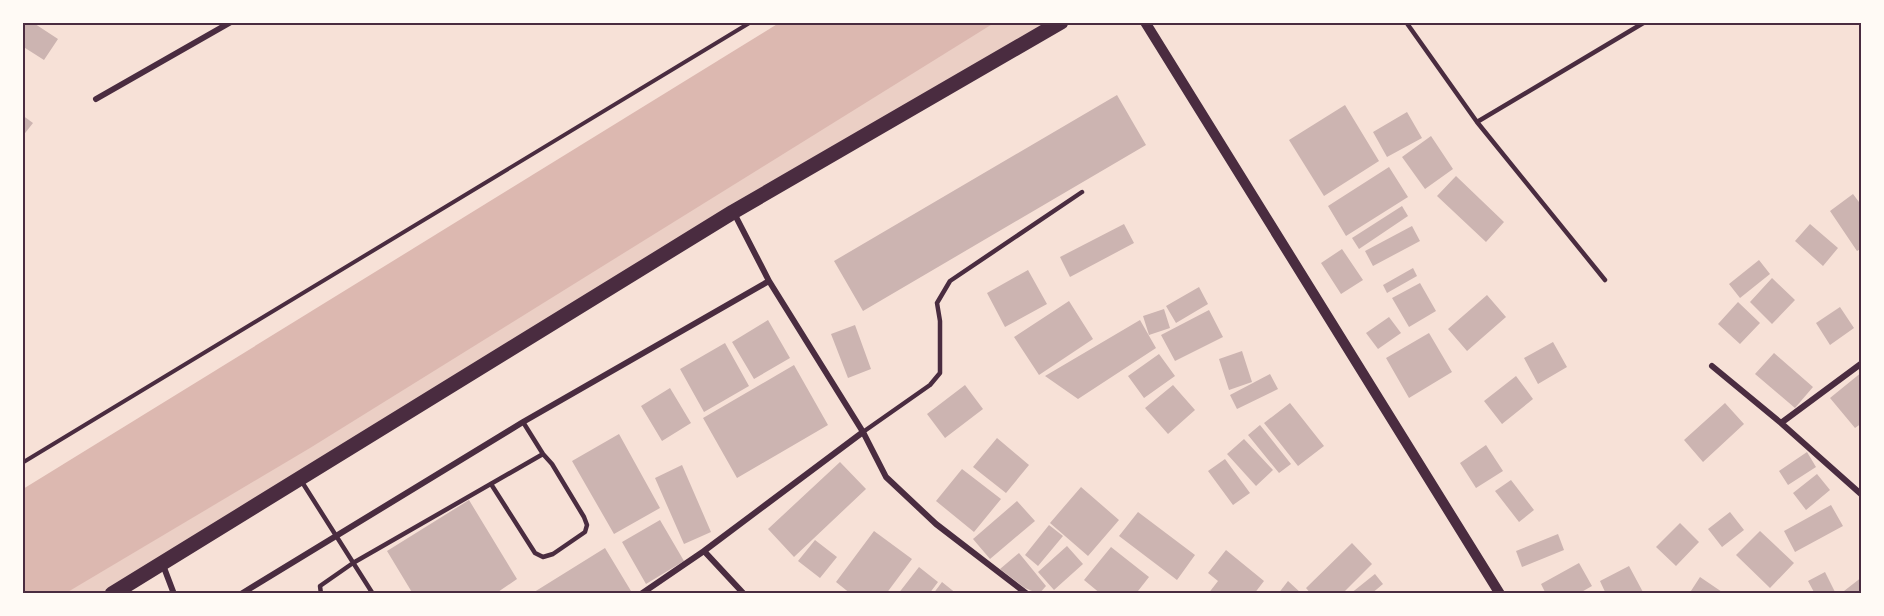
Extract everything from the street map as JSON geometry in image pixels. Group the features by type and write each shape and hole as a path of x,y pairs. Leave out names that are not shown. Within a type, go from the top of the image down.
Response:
{"main road":[{"path":"112,594 163,565 299,478 733,212 1061,22"}],"street":[{"path":"96,99 231,22"},
{"path":"1145,22 1500,594"},
{"path":"733,212 769,280 863,432 886,477 898,491 1027,594"},
{"path":"241,594 523,422 769,280"},
{"path":"1781,423 1862,363"},
{"path":"1712,366 1862,495"},
{"path":"641,594 704,551 863,432"},
{"path":"704,551 744,594"},
{"path":"163,565 174,594"}],"lane":[{"path":"1406,22 1478,122 1605,280"},
{"path":"1478,122 1645,22"},
{"path":"863,432 930,385 940,373 940,321 937,303 950,281 1082,192"},
{"path":"491,484 535,553 543,557 579,539 587,525 552,464 523,422"},
{"path":"321,594 320,586 353,563 543,454"},
{"path":"299,478 335,538 373,594"}],"path":[{"path":"22,462 750,22"}],"shaded area":[{"path":"779,23 994,23 310,448 66,593 23,593 23,489"},
{"path":"993,23 1061,23 112,593 57,594"}],"building":[{"path":"22,22 32,22 58,39 44,60 22,46"},
{"path":"1117,95 1146,145 863,311 834,261"},
{"path":"1345,105 1379,161 1324,196 1289,140"},
{"path":"1407,112 1422,138 1387,157 1373,132"},
{"path":"22,115 33,123 22,137"},
{"path":"1431,136 1453,169 1425,189 1402,157"},
{"path":"1389,167 1408,197 1346,236 1328,206"},
{"path":"1456,176 1504,222 1486,242 1437,196"},
{"path":"1853,194 1862,206 1862,248 1857,251 1830,211"},
{"path":"1402,206 1408,216 1359,249 1352,238"},
{"path":"1124,224 1134,243 1070,277 1060,257"},
{"path":"1810,224 1838,248 1823,266 1795,241"},
{"path":"1412,226 1420,241 1373,266 1365,251"},
{"path":"1342,249 1363,280 1341,294 1321,263"},
{"path":"1759,260 1770,274 1740,298 1729,284"},
{"path":"1413,268 1417,276 1387,293 1383,285"},
{"path":"1028,270 1047,304 1005,327 987,293"},
{"path":"1772,278 1795,300 1772,324 1750,302"},
{"path":"1420,283 1436,311 1409,327 1392,298"},
{"path":"1199,287 1208,304 1176,323 1166,306"},
{"path":"1487,295 1506,317 1467,351 1448,329"},
{"path":"1069,301 1093,339 1039,375 1014,337"},
{"path":"1738,302 1760,323 1740,344 1718,324"},
{"path":"1840,307 1854,328 1830,345 1816,323"},
{"path":"1164,309 1170,328 1149,335 1143,316"},
{"path":"1209,310 1223,337 1175,361 1161,335"},
{"path":"1389,317 1401,333 1378,349 1366,333"},
{"path":"768,320 790,358 754,379 732,342"},
{"path":"1140,320 1156,348 1078,399 1045,376"},
{"path":"855,325 871,369 848,378 831,334"},
{"path":"1429,333 1452,372 1409,398 1386,358"},
{"path":"1553,342 1567,367 1538,384 1524,358"},
{"path":"725,343 749,386 704,412 680,369"},
{"path":"1242,351 1252,382 1229,390 1219,359"},
{"path":"1774,353 1813,387 1795,408 1755,374"},
{"path":"1159,354 1175,376 1144,398 1128,376"},
{"path":"794,365 828,425 737,478 703,418"},
{"path":"1862,372 1862,423 1855,428 1830,398"},
{"path":"1270,374 1278,389 1237,409 1230,395"},
{"path":"1516,376 1533,399 1502,424 1484,401"},
{"path":"965,385 983,409 945,438 927,414"},
{"path":"1173,385 1195,410 1168,434 1145,408"},
{"path":"670,388 691,423 662,441 641,406"},
{"path":"1290,403 1324,446 1298,466 1264,423"},
{"path":"1725,403 1744,424 1703,462 1684,440"},
{"path":"1260,425 1291,464 1279,473 1248,435"},
{"path":"619,434 660,508 614,534 572,461"},
{"path":"997,438 1029,465 1006,493 973,467"},
{"path":"1244,439 1273,470 1256,486 1227,454"},
{"path":"1486,445 1503,471 1476,488 1460,463"},
{"path":"1807,452 1816,467 1788,485 1779,471"},
{"path":"1225,459 1250,493 1233,505 1208,471"},
{"path":"840,462 866,489 794,557 768,529"},
{"path":"682,465 711,532 684,544 655,478"},
{"path":"962,469 1001,499 974,532 936,501"},
{"path":"1817,474 1830,490 1806,510 1793,493"},
{"path":"1511,480 1534,510 1519,522 1495,491"},
{"path":"1081,487 1119,520 1088,556 1050,523"},
{"path":"469,500 517,579 495,594 413,594 387,551"},
{"path":"1017,501 1035,521 990,559 973,539"},
{"path":"1831,505 1843,526 1795,552 1784,531"},
{"path":"1138,512 1195,555 1177,580 1119,536"},
{"path":"1730,512 1744,530 1722,547 1708,529"},
{"path":"660,520 684,561 646,584 622,542"},
{"path":"1680,523 1699,542 1676,566 1656,547"},
{"path":"1049,525 1063,536 1038,566 1025,555"},
{"path":"874,531 912,559 886,594 851,594 836,582"},
{"path":"1760,531 1794,563 1770,588 1736,555"},
{"path":"1558,534 1564,550 1522,567 1516,551"},
{"path":"815,540 837,557 820,578 798,561"},
{"path":"1352,543 1372,564 1342,594 1311,594 1306,588"},
{"path":"1067,546 1083,564 1054,590 1038,572"},
{"path":"1111,547 1149,577 1138,591 1101,594 1084,580"},
{"path":"605,548 631,591 626,594 531,594"},
{"path":"1226,550 1264,581 1254,594 1208,594 1218,581 1208,573"},
{"path":"1019,553 1046,586 1039,594 1025,588 1000,569"},
{"path":"1579,563 1592,586 1578,594 1546,594 1541,584"},
{"path":"1629,566 1644,594 1606,594 1600,581"},
{"path":"919,567 938,582 929,594 898,594"},
{"path":"1825,572 1836,594 1815,594 1808,581"},
{"path":"1375,574 1383,584 1371,594 1350,594"},
{"path":"1700,577 1725,594 1689,594"},
{"path":"1862,577 1862,594 1846,594 1844,591"},
{"path":"1288,581 1302,594 1278,594"},
{"path":"942,582 957,594 933,594"}]}
